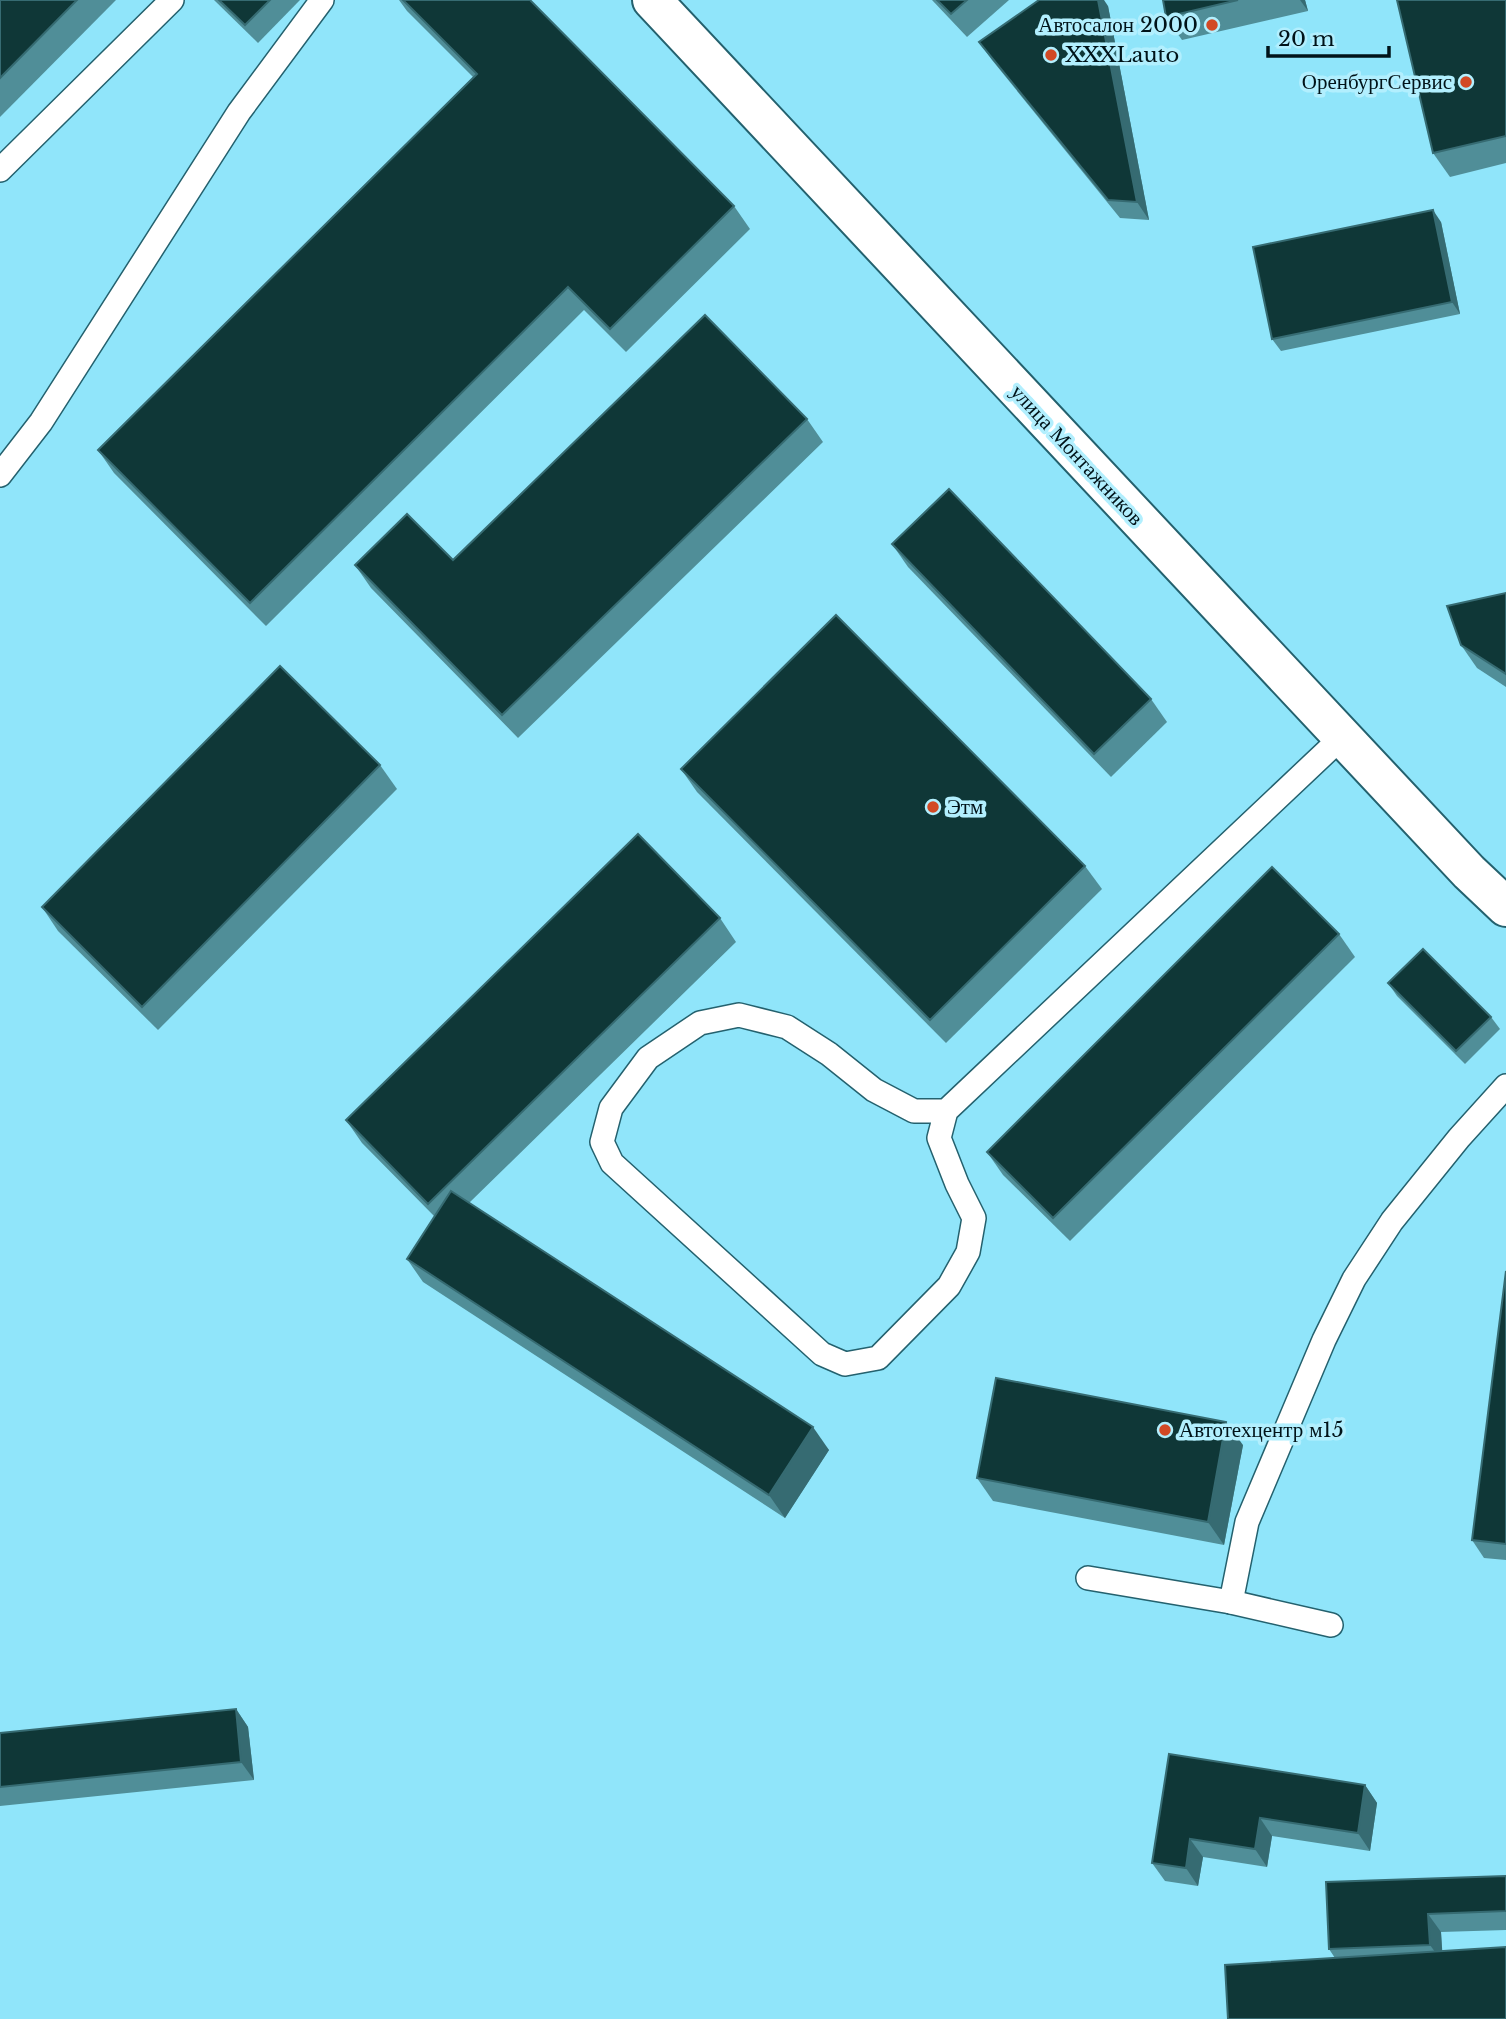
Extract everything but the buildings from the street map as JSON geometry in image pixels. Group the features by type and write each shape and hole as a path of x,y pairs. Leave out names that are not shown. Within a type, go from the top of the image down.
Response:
{"main road":[{"name":"улица Монтажников","path":"652,0 1469,872 1506,907"}],"lane":[{"path":"0,170 172,0"},
{"path":"0,475 41,422 239,112 322,0"},
{"path":"946,1111 914,1111 874,1090 830,1054 787,1027 739,1015 700,1023 649,1058 611,1108 602,1142 612,1163 822,1354 845,1364 878,1358 949,1286 968,1252 974,1218 939,1138 946,1111 1343,736"},
{"path":"1231,1602 1247,1522 1324,1340 1354,1279 1392,1220 1459,1138 1506,1086"},
{"path":"1088,1578 1231,1602 1331,1625"}],"place":[{"name":"Автосалон 2000","path":"1212,25"},
{"name":"XXXLauto","path":"1051,55"},
{"name":"ОренбургСервис","path":"1466,82"},
{"name":"Этм","path":"933,807"},
{"name":"Автотехцентр м15","path":"1165,1430"}]}
